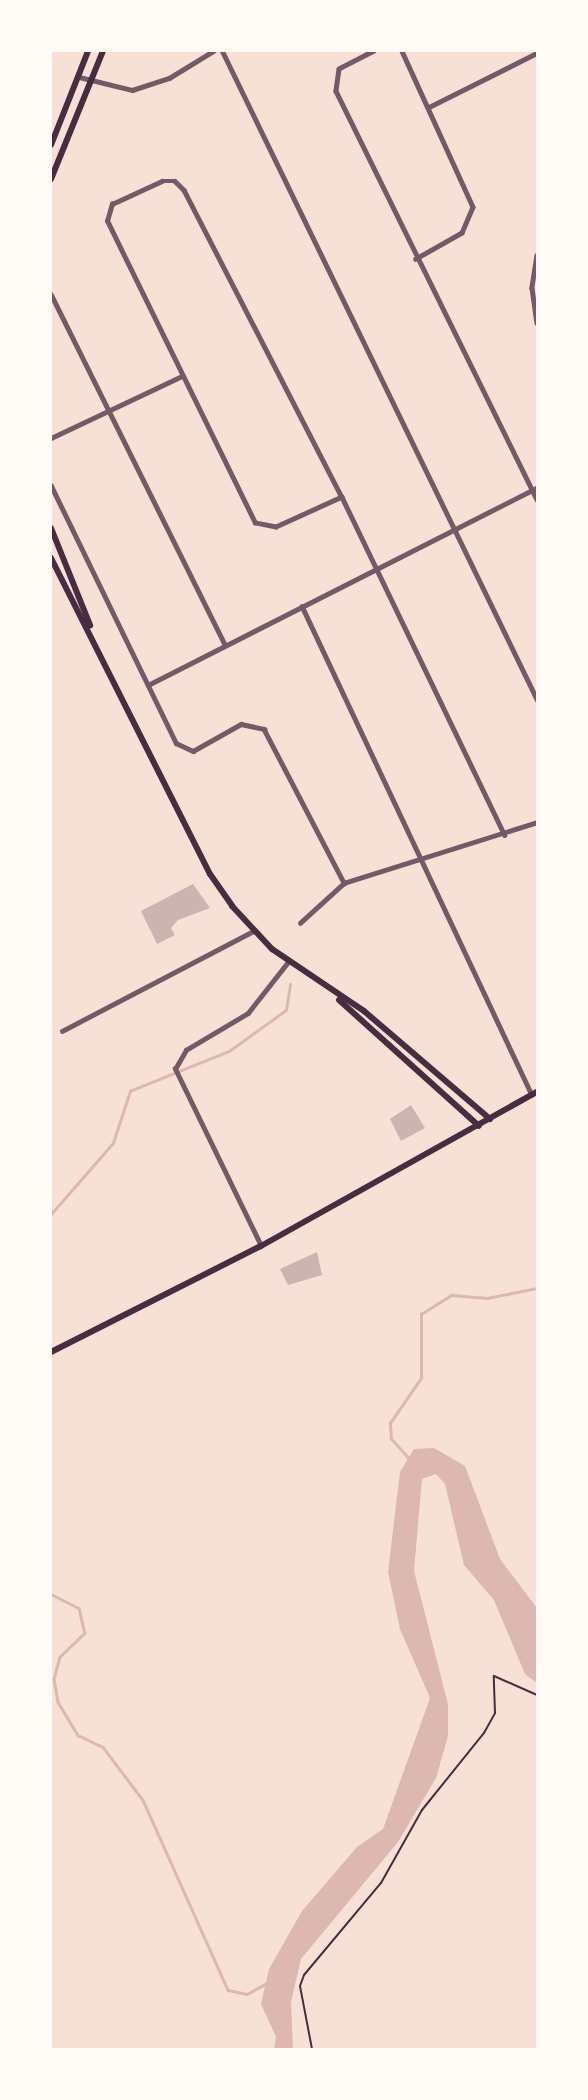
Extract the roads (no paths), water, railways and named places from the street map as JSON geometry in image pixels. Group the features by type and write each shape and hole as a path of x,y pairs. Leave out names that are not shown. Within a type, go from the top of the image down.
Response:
{"main road":[{"path":"51,145 88,51"},
{"path":"51,179 103,51"},
{"path":"51,528 93,637"},
{"path":"51,558 210,874 253,931 338,999 479,1126"},
{"path":"338,999 364,1011 491,1119"},
{"path":"51,1352 261,1246 535,1094"}],"street":[{"path":"79,77 132,90 169,78 213,51"},
{"path":"222,51 451,530 537,700"},
{"path":"373,51 334,76 416,260 535,489 537,499"},
{"path":"402,51 473,207 462,233 416,260"},
{"path":"429,107 537,53"},
{"path":"342,497 276,527 255,523 106,214 112,204 162,181 180,185 342,497 505,835"},
{"path":"537,256 534,289 537,323"},
{"path":"51,295 225,645"},
{"path":"51,438 182,376"},
{"path":"51,485 148,685 186,751 242,724 264,729 344,883"},
{"path":"148,685 535,489"},
{"path":"302,606 535,1094"},
{"path":"300,923 344,883 505,835 537,822"},
{"path":"62,1031 253,931"},
{"path":"261,1246 177,1078 175,1069 186,1050 248,1013 288,961"}],"waterway":[{"path":"51,1214 113,1143 130,1091 229,1051 286,1010 290,984"},
{"path":"410,1460 391,1439 390,1423 421,1378 421,1314 452,1295 487,1298 537,1288"},
{"path":"51,1594 79,1608 85,1633 60,1657 54,1679 58,1702 78,1735 103,1747 143,1800 228,1990 247,1994 269,1982"}]}
